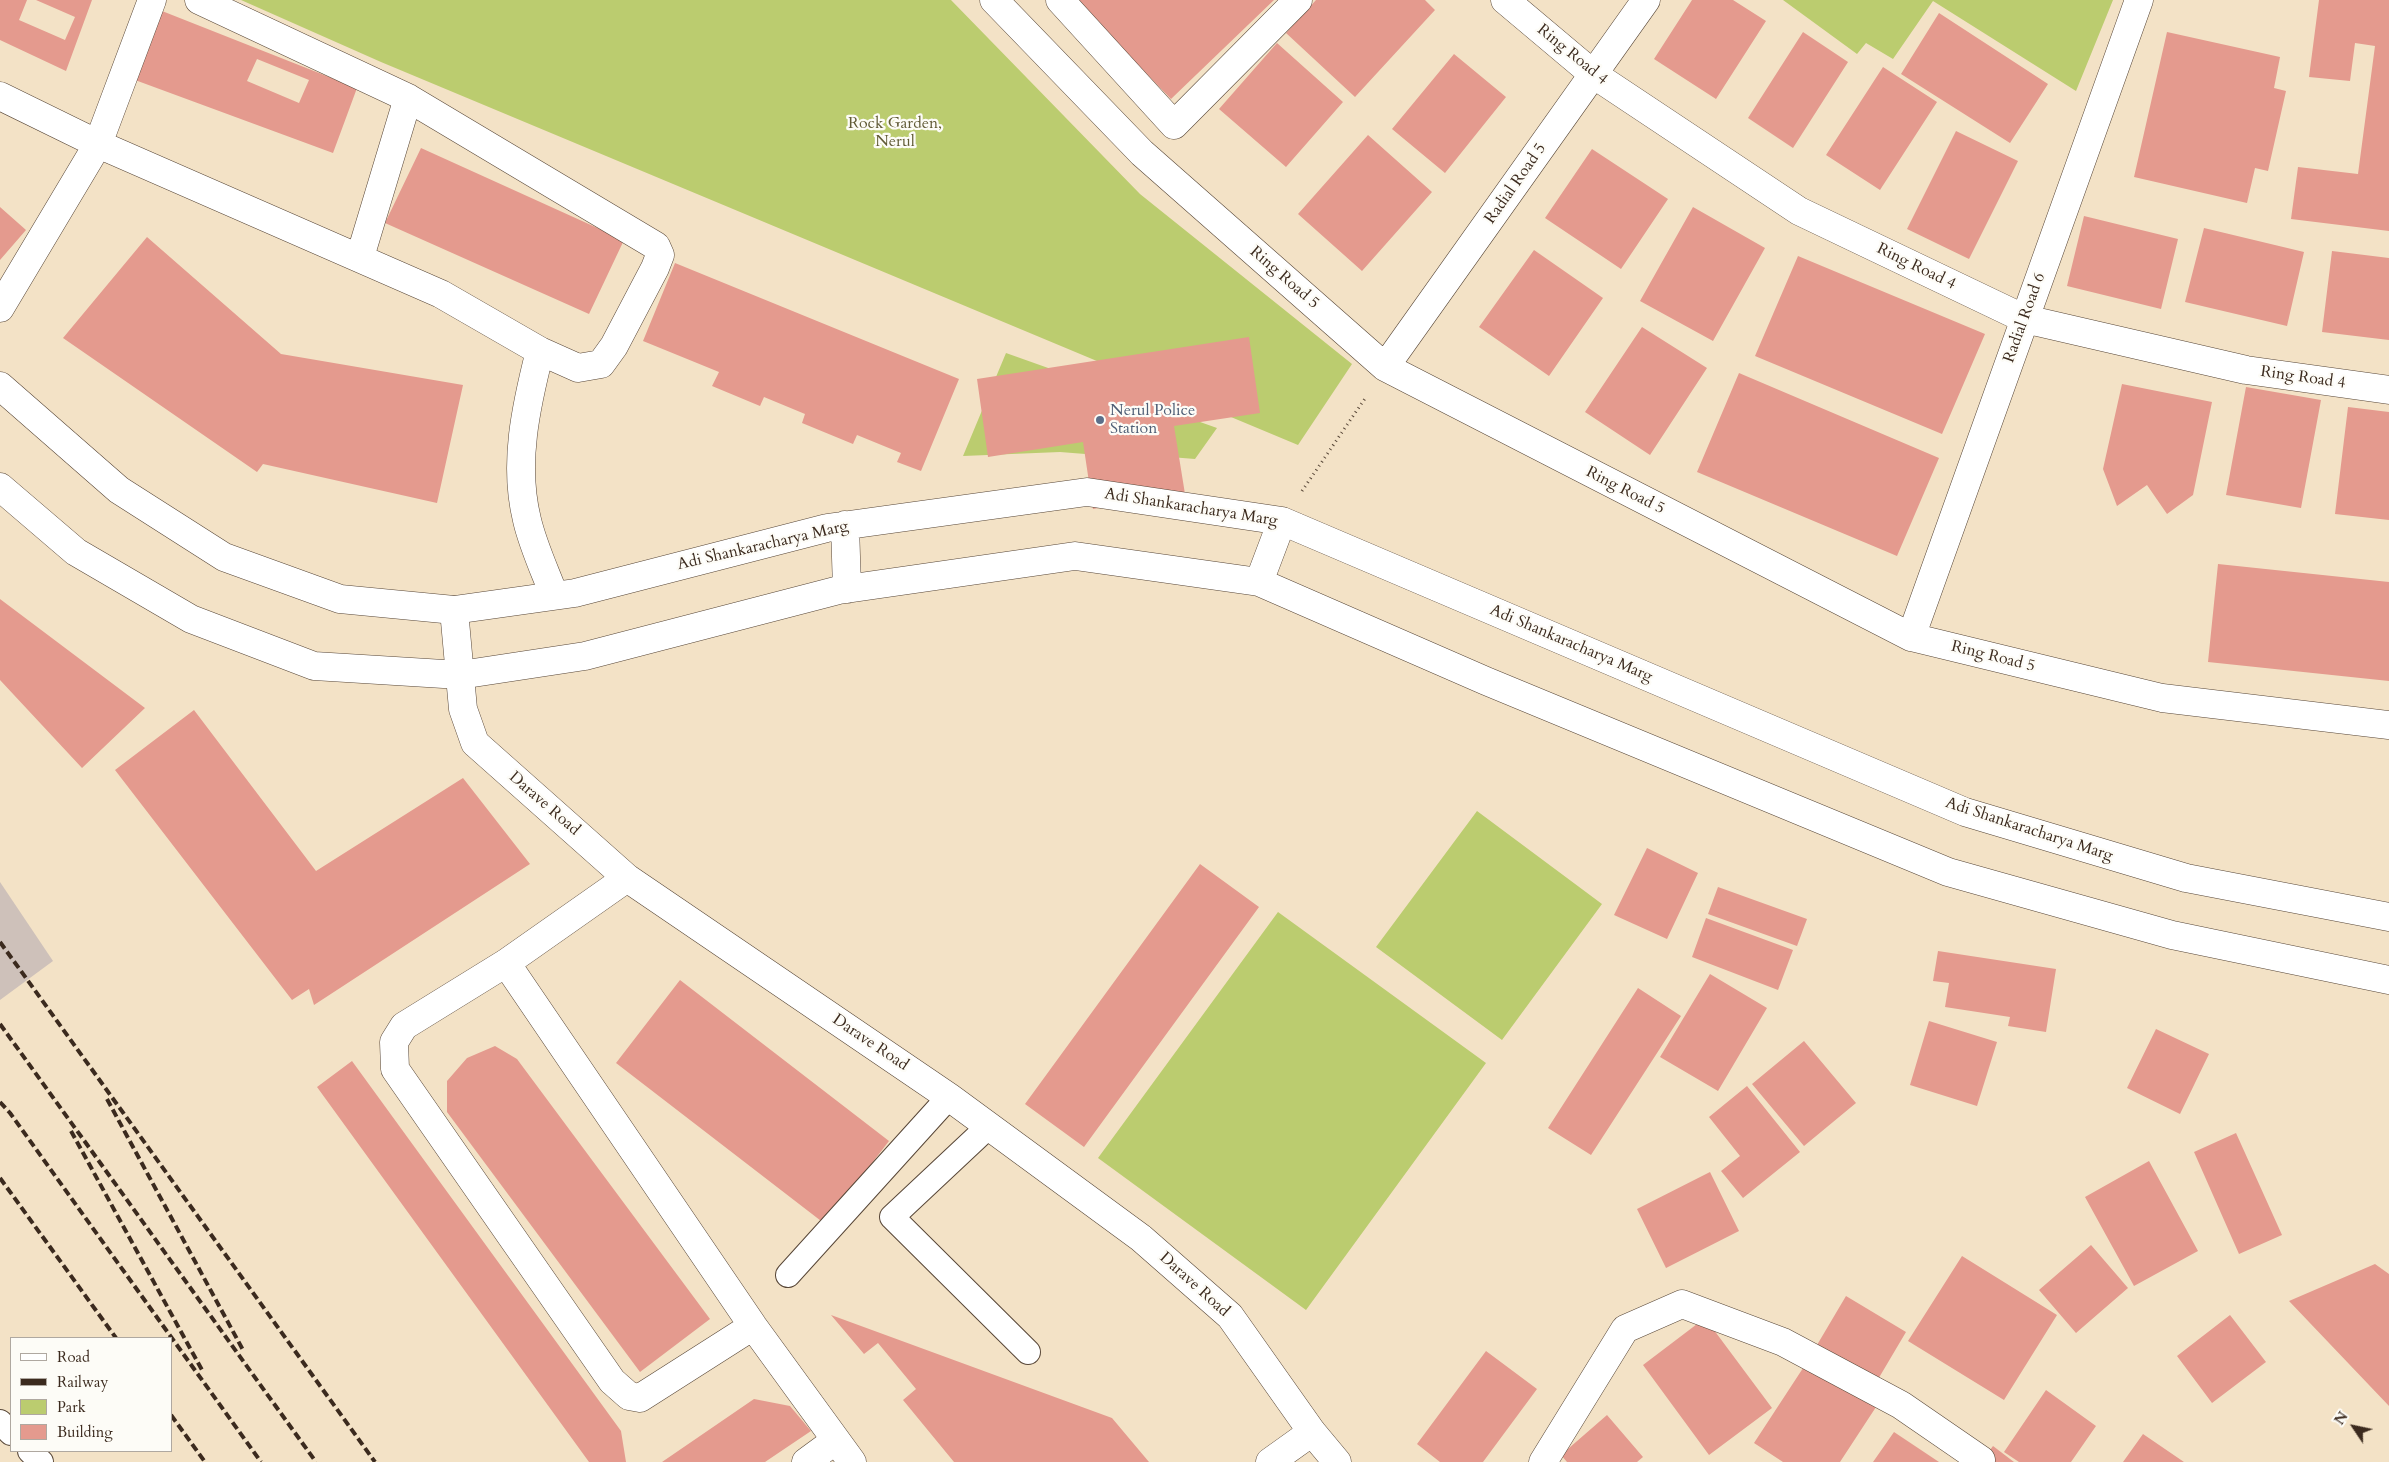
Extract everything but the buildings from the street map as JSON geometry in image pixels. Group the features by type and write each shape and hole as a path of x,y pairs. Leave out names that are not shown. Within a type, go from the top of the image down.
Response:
{"street":[{"path":"0,308 98,144 152,0"},
{"path":"0,96 98,144 441,294 540,351 578,368 601,364 614,346 655,268 660,255 656,246 408,98 199,0"},
{"name":"Ring Road 5","path":"994,0 1142,152 1386,367 1911,637 2162,698 2389,725"},
{"path":"1060,0 1174,125"},
{"path":"1142,152 1174,125 1298,0"},
{"name":"Ring Road 4","path":"1505,0 1593,74 1799,211 2025,319 2246,370 2389,390"},
{"name":"Radial Road 5","path":"1386,367 1646,0"},
{"name":"Radial Road 6","path":"1911,637 2139,0"},
{"path":"360,257 408,98"},
{"path":"540,351 523,428 520,476 527,521 554,596"},
{"name":"Adi Shankaracharya Marg","path":"0,386 119,490 224,557 340,599 454,610 554,596 827,528 1087,492 1282,521 1965,812 2186,878 2389,918"},
{"path":"0,487 76,552 191,619 314,666 460,675 585,656 847,589 1075,556 1259,582 1486,681 1948,872 2172,935 2389,980"},
{"path":"1259,582 1282,521"},
{"path":"845,525 847,589"},
{"name":"Darave Road","path":"454,610 463,709 475,743 627,878 949,1097 1141,1238 1230,1316 1312,1432 1337,1462"},
{"path":"627,878 506,963 404,1026 394,1042 395,1069 612,1381 629,1396 640,1398 753,1326"},
{"path":"506,963 753,1326 852,1462"},
{"path":"1543,1462 1624,1329 1682,1304 1783,1342 1901,1405 1981,1460 1979,1462"},
{"path":"1270,1462 1312,1432"},
{"path":"806,1462 836,1440"}],"lane":[{"path":"788,1275 949,1097"},
{"path":"989,1126 892,1217 1028,1352"},
{"path":"0,1422 10,1432"},
{"path":"31,1452 42,1462"}],"path":[{"path":"1282,521 1386,367"}],"shaded area":[{"path":"0,882 53,961 0,1000"}],"green space":[{"name":"Rock Garden, Nerul","path":"241,0 951,0 1140,194 1352,364 1298,445 381,62"},
{"path":"1783,0 2113,0 2076,91 1933,1 1893,59 1866,43 1857,54"},
{"path":"1006,353 1217,428 1195,459 1133,454 1098,455 1060,452 963,456"},
{"path":"1477,811 1602,904 1502,1040 1376,947"},
{"path":"1278,912 1486,1063 1306,1310 1098,1158"}],"railway":[{"path":"0,942 375,1462"},
{"path":"0,1024 316,1462"},
{"path":"107,1099 243,1350"},
{"path":"0,1102 10,1113 171,1337"},
{"path":"71,1131 202,1370"},
{"path":"0,1178 115,1337"},
{"path":"172,1338 261,1462"},
{"path":"172,1416 205,1462"}],"place":[{"name":"Nerul Police Station","path":"1100,420"}]}
